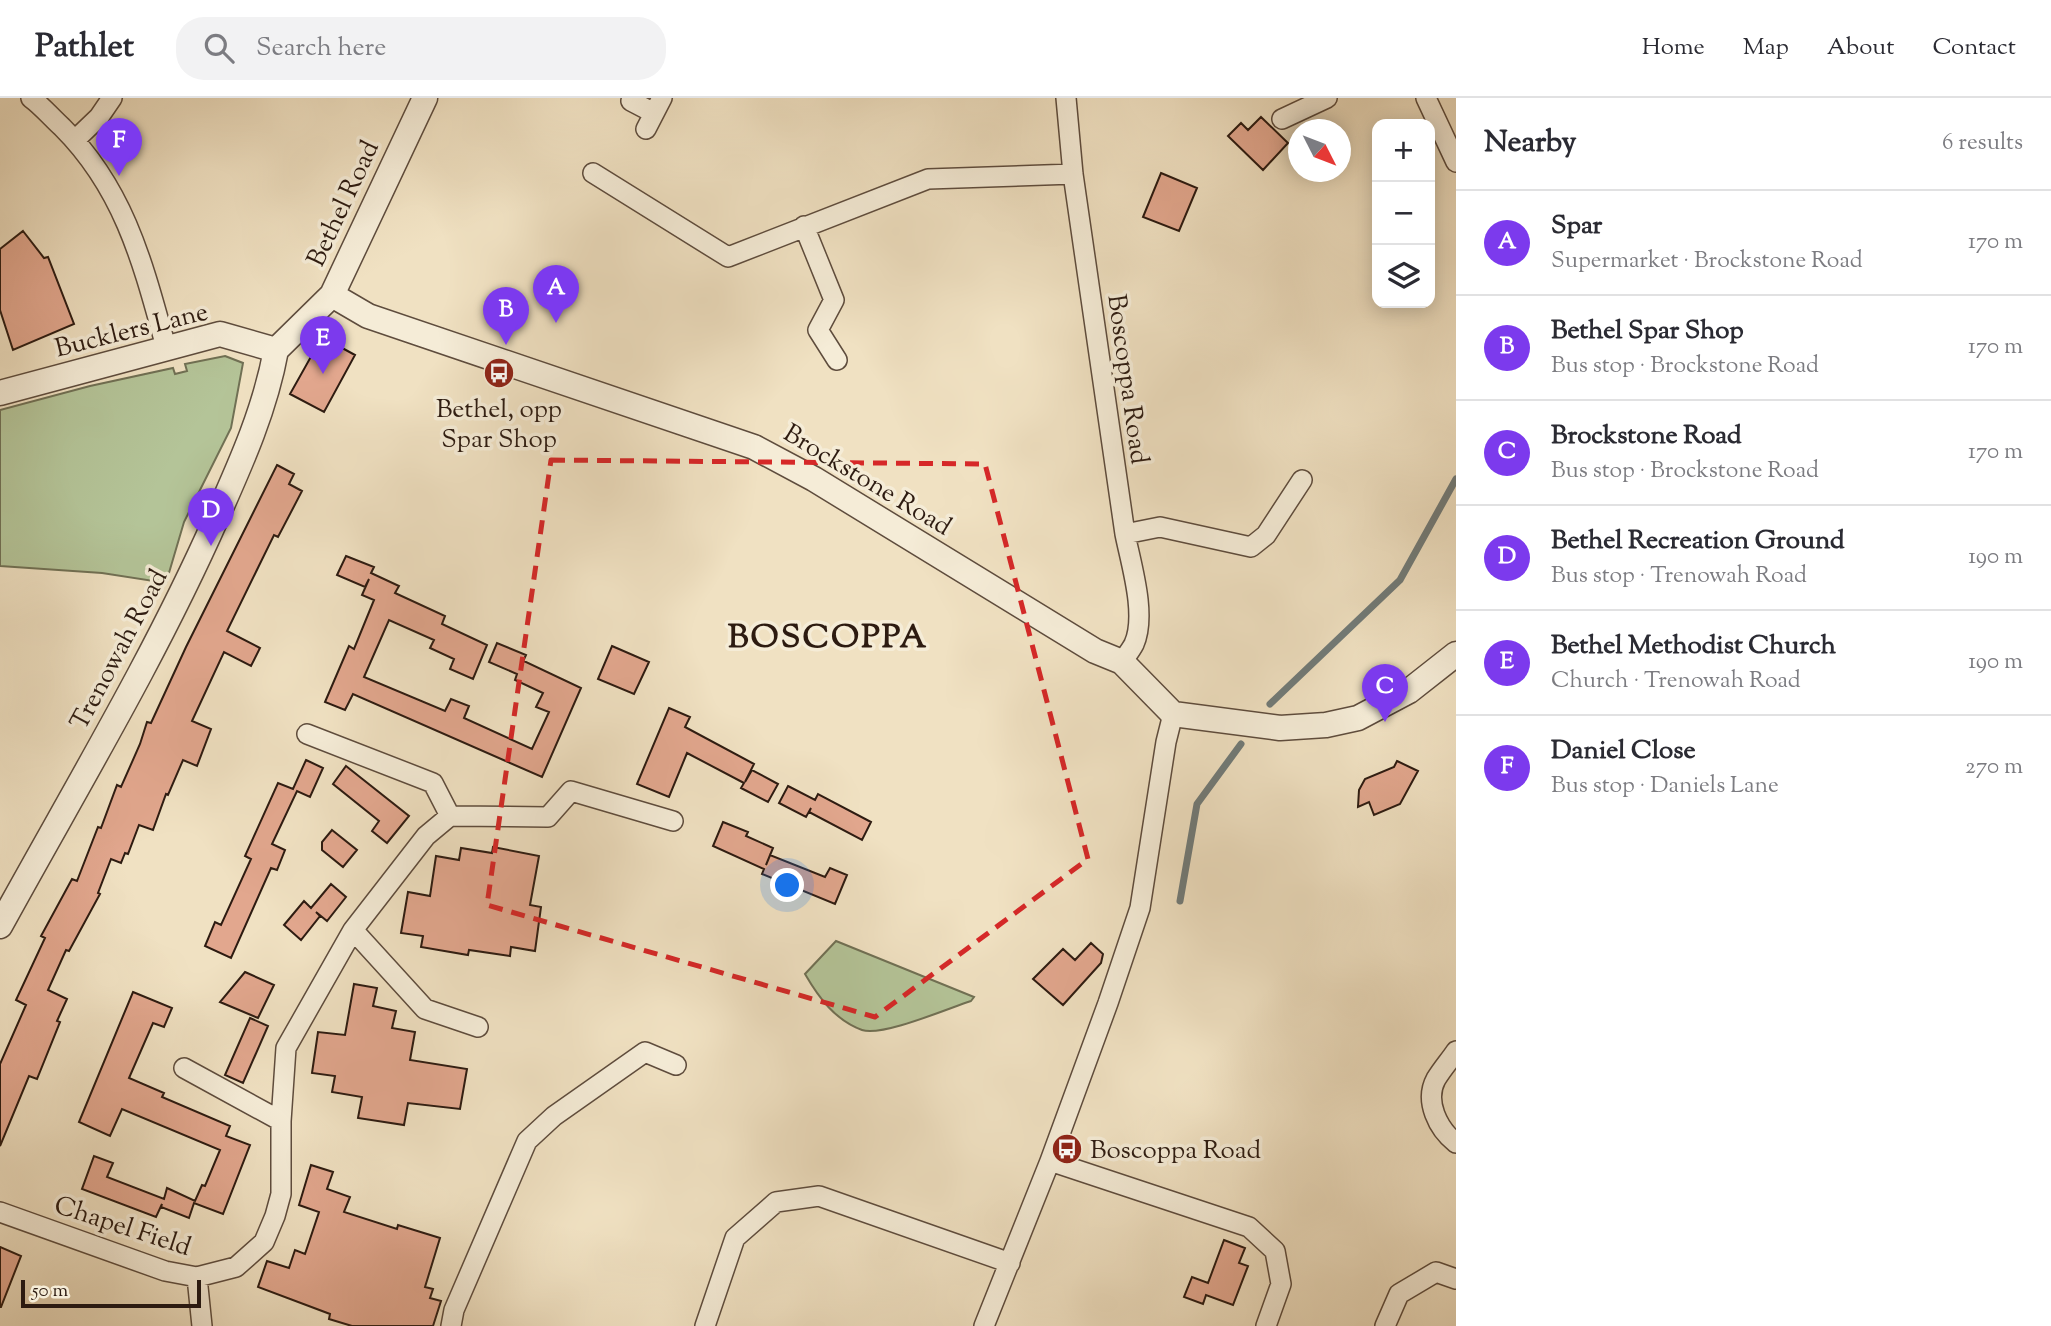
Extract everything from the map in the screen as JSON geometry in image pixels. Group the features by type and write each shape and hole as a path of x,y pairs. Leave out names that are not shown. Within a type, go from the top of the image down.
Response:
{"street":[{"path":"31,98 75,140 113,192 143,264 166,347"},
{"path":"75,140 99,117 112,98"},
{"name":"Bethel Road","path":"332,295 425,98"},
{"name":"Boscoppa Road","path":"1066,98 1073,174 1125,534 1137,592 1139,623 1135,643 1122,662"},
{"path":"1282,119 1327,98"},
{"path":"1426,98 1456,162"},
{"path":"631,101 654,113"},
{"path":"593,173 727,257 928,179 1073,174"},
{"path":"804,226 834,300 818,330 837,360"},
{"path":"276,350 332,295"},
{"name":"Brockstone Road","path":"332,295 368,316 754,447 814,479 1095,651 1122,662 1173,714"},
{"name":"Bucklers Lane","path":"0,393 220,334 276,350"},
{"name":"Trenowah Road","path":"0,926 184,592 255,432 270,385 276,350"},
{"path":"1125,534 1160,527 1251,547 1266,535 1302,480"},
{"path":"984,1326 1050,1161 1140,908 1166,742 1173,714 1280,728 1325,725 1358,719 1409,691 1456,654"},
{"path":"307,734 433,783 450,816 548,817 571,791 673,821"},
{"name":"Chapel Field","path":"0,1212 165,1271 197,1277 236,1267 264,1242 281,1194 281,1121 286,1048 353,930 426,836 450,816"},
{"path":"353,930 425,1009 478,1027"},
{"path":"1456,1051 1434,1082 1432,1109 1446,1136 1456,1143"},
{"path":"451,1326 454,1311 527,1141 554,1116 645,1052 676,1065"},
{"path":"184,1068 281,1121"},
{"path":"1050,1161 1249,1227 1275,1251 1281,1284 1266,1326"},
{"path":"705,1326 735,1238 776,1202 819,1196 1010,1263"},
{"path":"1385,1326 1399,1293 1436,1272 1456,1279"},
{"path":"197,1277 202,1326"}],"highlighted area":[{"path":"551,460 985,464 1088,859 875,1017 487,905"}],"green space":[{"path":"225,356 243,363 231,428 184,522 166,583 102,573 0,566 0,410 173,368 175,374 187,371 185,364"},
{"path":"836,941 974,997 971,1001 899,1026 872,1031 852,1026 829,1007 805,974"}],"building":[{"path":"1261,117 1288,143 1263,170 1228,136 1241,123 1248,130"},
{"path":"1161,173 1197,188 1179,231 1143,217"},
{"path":"23,231 44,258 48,257 74,324 13,350 0,310 0,249"},
{"path":"322,337 355,355 324,412 290,394"},
{"path":"277,465 294,474 289,484 302,491 278,537 274,535 227,631 260,648 251,666 224,652 192,721 211,729 197,766 183,760 168,795 166,794 153,830 139,825 128,854 125,853 121,863 111,859 98,893 100,894 69,951 66,950 48,990 67,999 57,1021 60,1022 37,1079 29,1076 0,1146 0,1064 26,1005 16,1000 45,938 41,936 72,879 77,881 98,827 101,828 117,785 121,787 147,722 151,723"},
{"path":"346,556 374,567 371,573 399,586 395,593 445,616 442,624 487,645 473,679 450,669 454,659 430,648 434,640 389,620 364,677 445,711 451,699 469,706 464,718 532,749 549,712 536,707 543,693 515,680 517,674 489,662 497,643 526,655 520,668 524,661 581,688 542,777 353,694 345,710 325,702 349,646 354,649 374,600 362,595 369,579 365,587 337,575"},
{"path":"612,646 649,662 634,694 598,679"},
{"path":"669,708 690,717 685,727 754,764 745,782 752,770 778,784 768,802 741,788 744,783 687,753 669,797 637,784"},
{"path":"306,760 323,768 310,797 297,791 272,844 285,850 277,870 271,868 231,958 205,946 215,922 221,925 251,859 245,856 278,783 293,789"},
{"path":"1397,761 1418,771 1400,804 1374,815 1369,802 1358,807 1359,790 1365,779 1394,767"},
{"path":"346,766 409,816 387,843 372,831 379,821 333,784"},
{"path":"788,786 815,800 818,794 871,822 862,840 809,812 811,808 806,817 779,803"},
{"path":"723,822 748,832 746,836 773,848 770,855 825,877 830,868 847,875 835,904 762,874 764,869 713,846"},
{"path":"332,830 357,850 343,867 322,850 322,842"},
{"path":"493,847 539,856 530,905 541,907 535,951 511,947 510,956 469,950 468,955 421,947 423,936 401,933 408,892 430,896 436,856 459,860 461,848 492,853"},
{"path":"331,884 346,897 327,921 316,912 320,916 301,940 284,925 304,901 311,908"},
{"path":"1091,943 1103,954 1101,963 1063,1005 1033,979 1063,949 1075,960"},
{"path":"245,972 274,985 258,1018 220,1002"},
{"path":"354,984 377,988 373,1006 396,1011 392,1028 415,1032 410,1060 467,1069 460,1109 408,1103 404,1125 358,1118 362,1097 332,1092 335,1076 312,1073 318,1032 345,1035"},
{"path":"133,992 172,1008 164,1027 153,1023 129,1078 164,1093 162,1097 230,1126 226,1136 250,1145 223,1214 194,1203 189,1218 161,1207 162,1204 156,1217 82,1189 94,1156 113,1163 107,1177 164,1199 167,1188 195,1201 202,1185 205,1186 220,1150 122,1109 110,1136 79,1122"},
{"path":"250,1018 268,1026 243,1083 225,1075"},
{"path":"311,1165 333,1172 327,1189 350,1197 344,1212 397,1229 398,1225 440,1238 425,1287 433,1289 430,1298 441,1301 433,1326 352,1326 329,1319 330,1314 258,1287 267,1261 289,1268 295,1250 305,1254 319,1212 299,1205"},
{"path":"1224,1240 1245,1248 1239,1263 1248,1266 1233,1305 1206,1295 1203,1304 1184,1297 1192,1277 1208,1283"},
{"path":"0,1247 21,1256 1,1307 0,1307"}],"waterway":[{"path":"1270,704 1400,580 1456,479"},
{"path":"1180,901 1197,804 1241,744"}],"place":[{"name":"Daniel Close","path":"119,176"},
{"name":"Spar","path":"556,323"},
{"name":"Bethel Spar Shop","path":"506,345"},
{"name":"Bethel, opp Spar Shop","path":"499,373"},
{"name":"Bethel Methodist Church","path":"323,374"},
{"name":"Bethel Recreation Ground","path":"211,546"},
{"name":"Brockstone Road","path":"1385,722"},
{"name":"Boscoppa Road","path":"1067,1149"}],"district":[{"name":"BOSCOPPA","path":"828,635"}]}
